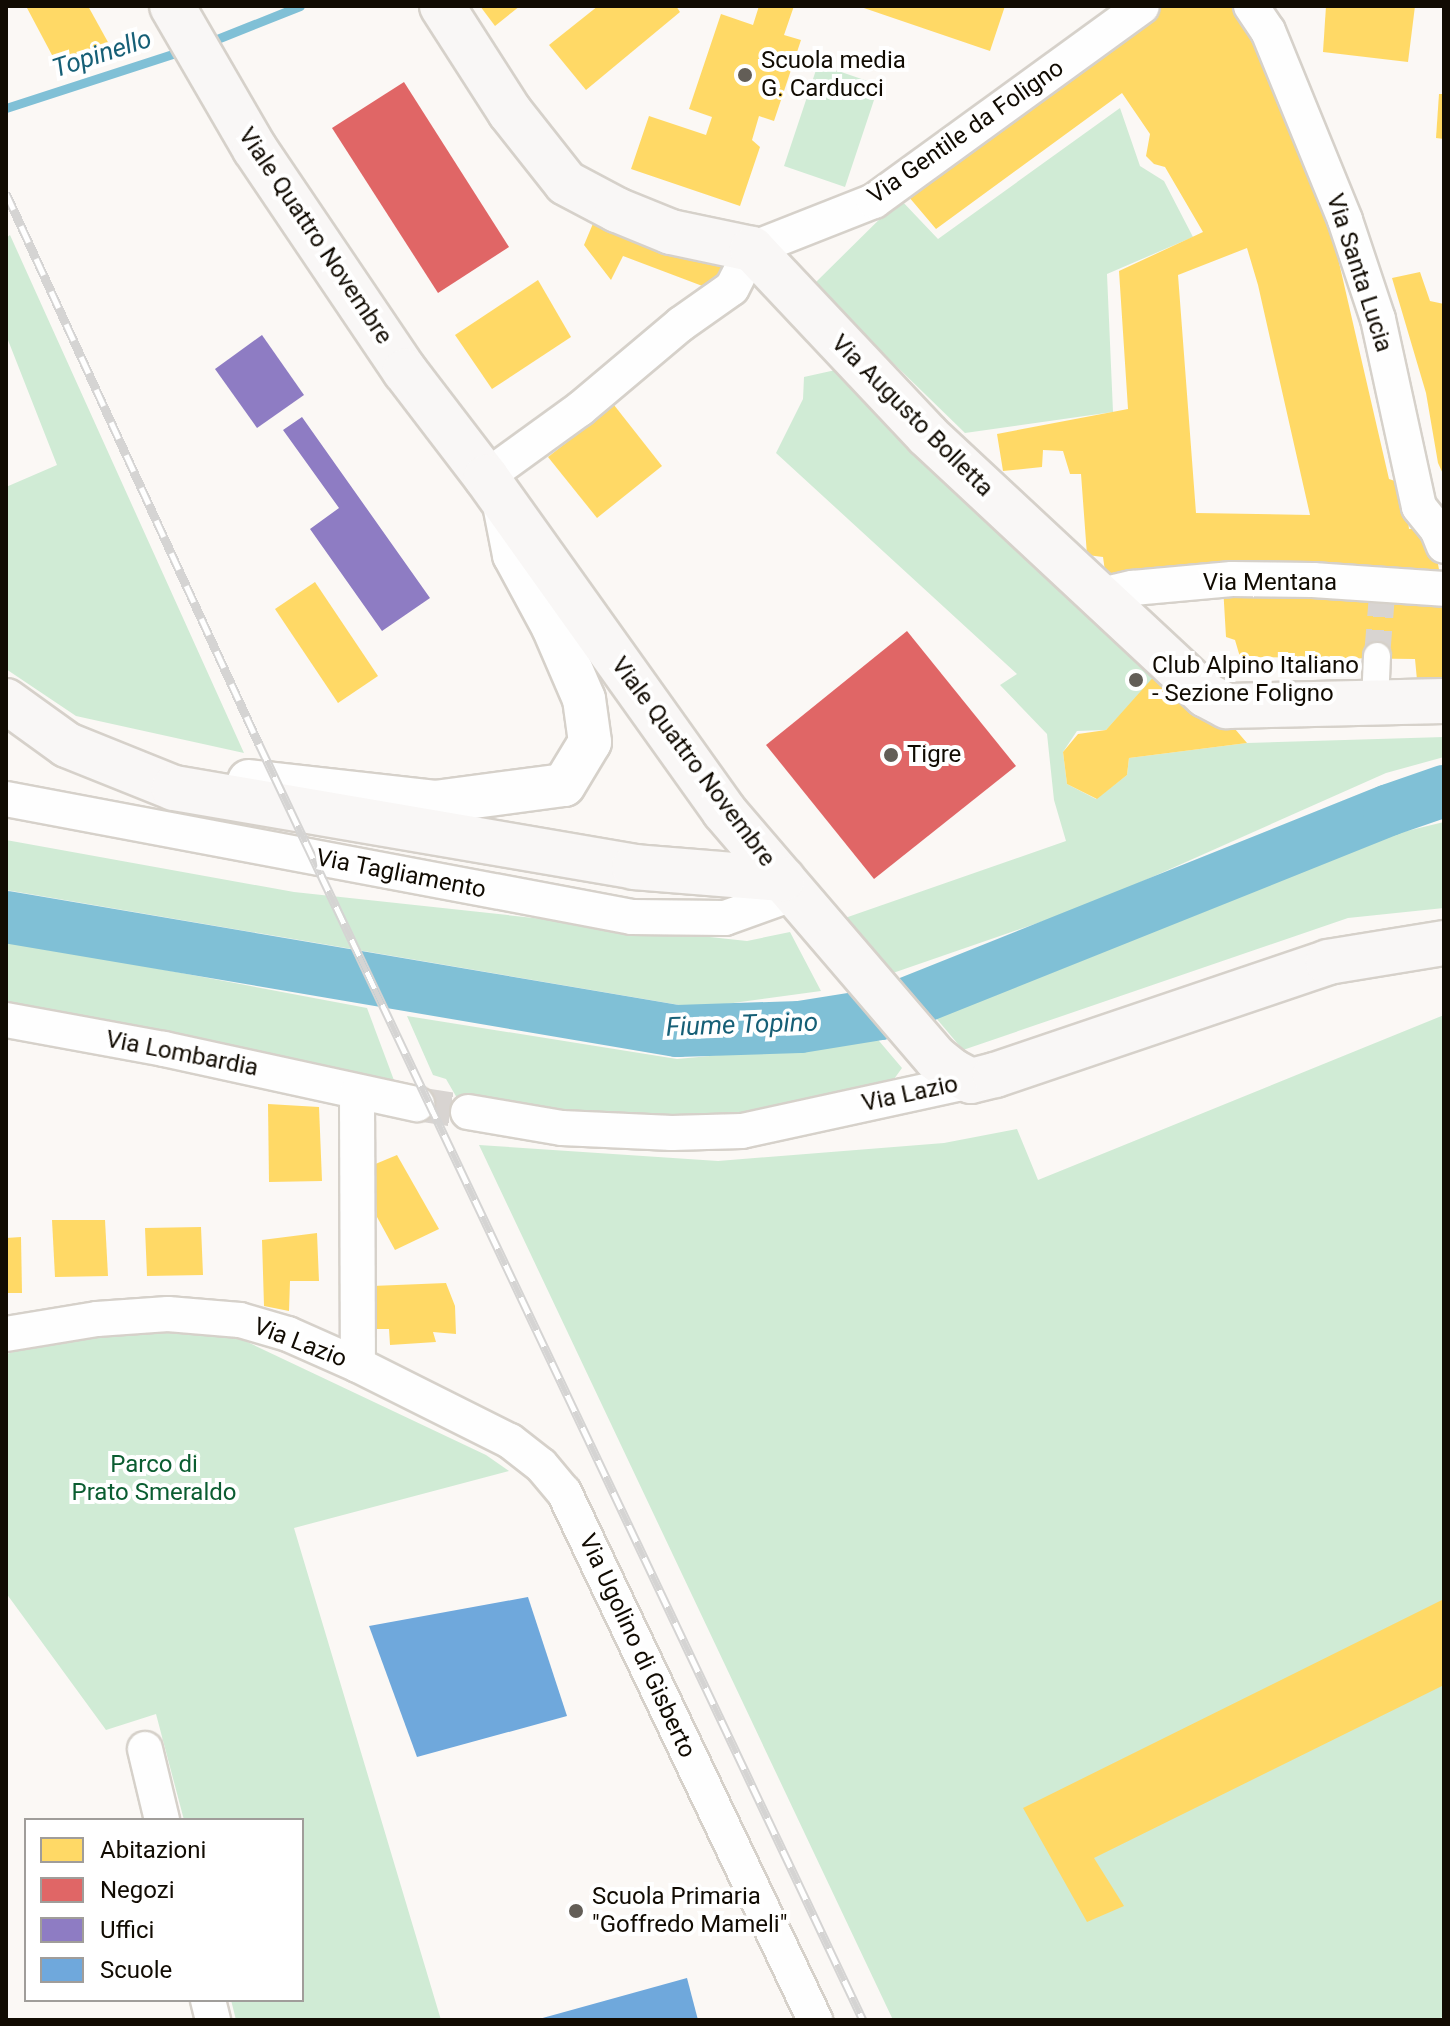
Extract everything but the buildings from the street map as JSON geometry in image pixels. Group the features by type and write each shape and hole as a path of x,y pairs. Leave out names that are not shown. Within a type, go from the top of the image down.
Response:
{"main road":[{"path":"442,6 458,36 510,112 566,183 617,210 671,232 752,249"},
{"name":"Viale Quattro Novembre","path":"177,15 255,149 405,371 724,811 954,1069"},
{"name":"Via Augusto Bolletta","path":"752,249 917,425 1206,695 1227,706 1444,701"},
{"name":"Via Tagliamento","path":"6,701 67,745 174,788 634,867 800,899"},
{"path":"954,1069 1328,962 1444,943"}],"street":[{"name":"Via Gentile da Foligno","path":"752,249 874,201 1142,6"},
{"name":"Via Santa Lucia","path":"1251,6 1268,31 1345,220 1378,319 1419,507 1437,529 1444,546"},
{"path":"496,493 580,409 664,339 732,288 752,249"},
{"name":"Via Tagliamento","path":"135,774 187,774 421,802 564,785 590,742 584,699 553,627 514,555 496,493"},
{"name":"Via Mentana","path":"1097,596 1133,588 1232,579 1382,590 1444,589"},
{"path":"1375,702 1377,656"},
{"name":"Via Tagliamento","path":"6,799 632,917 725,918 800,899"},
{"name":"Via Lombardia","path":"6,1020 164,1049 357,1093"},
{"name":"Via Lazio","path":"468,1112 562,1128 672,1133 742,1131 954,1069"},
{"path":"357,1093 417,1104"},
{"name":"Via Lazio","path":"6,1334 97,1319 168,1314 240,1320 288,1334 358,1365 357,1093"},
{"name":"Via Ugolino di Gisberto","path":"358,1365 510,1441 541,1465 564,1492 815,2020"},
{"path":"145,1749 162,1818"}],"green space":[{"path":"818,64 879,85 845,187 784,166"},
{"path":"1120,108 1140,166 1164,181 1193,237 1107,274 1113,412 965,433 813,285 900,199 938,239"},
{"path":"10,235 244,753 76,716 6,669 6,487 57,465 6,335 6,238"},
{"path":"849,367 1165,666 1106,730 1077,731 1063,752 1067,784 1096,799 1127,775 1129,758 1247,743 1444,737 1444,757 1386,773 1087,906 890,974 845,918 1066,841 1054,800 1047,734 1000,685 1017,674 776,453 803,399 804,377"},
{"path":"1444,822 1444,908 1348,918 963,1050 936,1018 1382,837"},
{"path":"6,840 294,892 747,941 790,932 821,991 697,1008 6,890"},
{"path":"6,940 367,1008 398,1091 6,1012"},
{"path":"1444,1015 1444,2015 1439,2020 893,2020 479,1145 718,1161 944,1143 1017,1129 1038,1180"},
{"path":"407,1016 677,1059 818,1046 874,1035 902,1068 889,1086 705,1120 548,1117 457,1098 446,1079 433,1075"},
{"name":"Parco di Prato Smeraldo","path":"159,1329 241,1339 486,1455 509,1471 294,1528 441,2020 236,2020 232,2002 304,2002 304,1818 183,1818 156,1714 106,1730 6,1593 6,1354 73,1336"}],"waterway":[{"name":"Topinello","path":"207,43 300,6"},
{"name":"Topinello","path":"6,108 185,50"},
{"name":"Fiume Topino","path":"6,917 677,1031 800,1027 880,1014 1389,810 1444,791"}],"tunnel":[{"path":"1377,656 1382,595"},
{"path":"417,1104 468,1112"}],"railway":[{"path":"6,193 259,744 863,2020"}],"place":[{"name":"Scuola media G. Carducci","path":"745,75"},
{"name":"Club Alpino Italiano - Sezione Foligno","path":"1136,680"},
{"name":"Tigre","path":"891,755"},
{"name":"Scuola Primaria \"Goffredo Mameli\"","path":"576,1911"}]}
